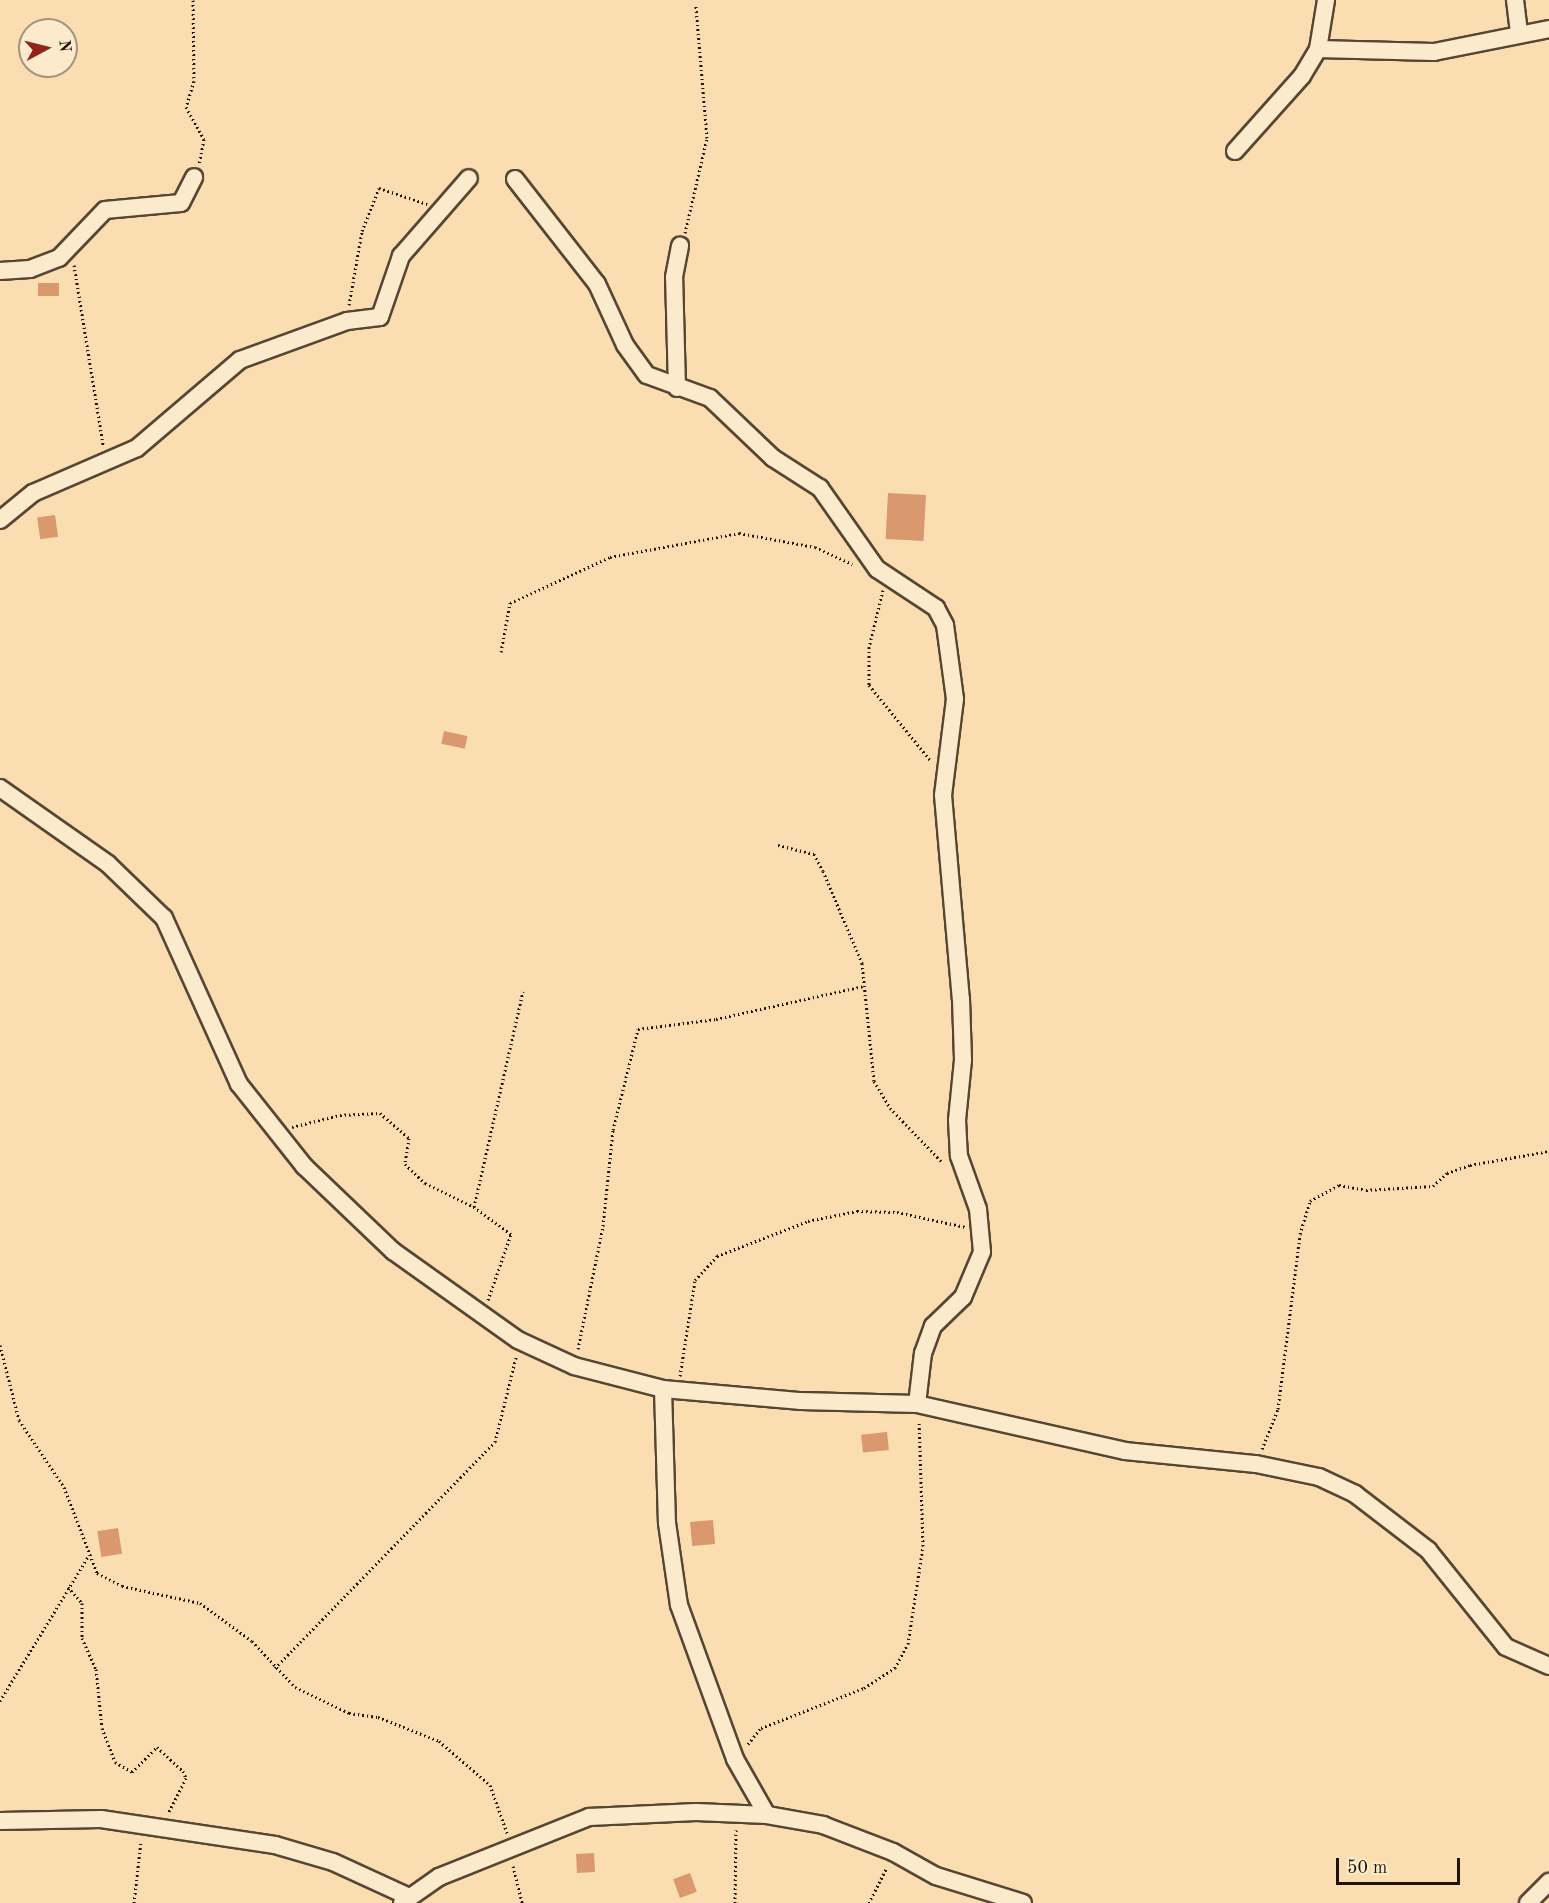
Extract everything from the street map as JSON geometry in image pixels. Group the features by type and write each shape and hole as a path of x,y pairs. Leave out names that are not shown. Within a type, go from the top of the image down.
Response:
{"street":[{"path":"1235,151 1302,76 1318,49 1326,0"},
{"path":"1515,0 1519,33"},
{"path":"1318,49 1434,52 1519,33 1549,29"},
{"path":"0,271 44,266 105,210 182,203 194,177"},
{"path":"0,520 33,493 107,464 137,448 240,360 347,321 384,313 401,256 437,209 468,178"},
{"path":"515,179 597,284 636,364 677,388 710,398 773,458 828,495 882,573 936,608 945,625 956,699 946,778 949,905 963,1060 957,1119 967,1184 981,1230 976,1275 933,1326 923,1353 917,1404"},
{"path":"677,388 674,277 681,246"},
{"path":"0,788 108,864 164,918 219,1049 279,1138 340,1205 482,1316 518,1340 574,1366 670,1390 917,1404 1125,1451 1256,1464 1319,1477 1354,1494 1428,1550 1506,1647 1549,1666"},
{"path":"670,1390 671,1570 735,1759 767,1815"},
{"path":"0,1821 101,1820 275,1845 333,1862 405,1900 510,1846 589,1816 737,1812 823,1825 893,1852 936,1875 1023,1903"},
{"path":"1528,1903 1549,1882"}],"path":[{"path":"193,0 194,81 186,108 204,145 194,177"},
{"path":"681,246 706,144 696,6"},
{"path":"347,321 362,231 379,188 394,189 437,209"},
{"path":"72,242 107,464"},
{"path":"501,652 510,603 610,557 739,533 815,547 882,573 869,647 869,685 946,778"},
{"path":"778,845 814,854 855,944 864,986 870,1062 879,1093 919,1142 967,1184"},
{"path":"574,1366 594,1283 613,1130 638,1029 716,1019 864,986"},
{"path":"474,1208 523,991"},
{"path":"279,1138 301,1123 380,1113 409,1138 402,1156 405,1164 425,1183 474,1208 511,1234 504,1265 482,1316"},
{"path":"1256,1464 1278,1409 1300,1234 1310,1201 1340,1185 1365,1190 1433,1186 1447,1173 1470,1166 1549,1151"},
{"path":"670,1390 695,1280 717,1256 808,1221 857,1212 897,1212 981,1230"},
{"path":"275,1668 495,1442 518,1340"},
{"path":"0,1345 19,1420 64,1487 88,1557 97,1573 122,1586 200,1603 252,1641 275,1668 314,1698 439,1741 467,1762 490,1785 510,1846 522,1903"},
{"path":"735,1759 762,1728 864,1688 894,1668 908,1644 923,1546 924,1473 917,1404"},
{"path":"0,1701 36,1649 68,1587 88,1557"},
{"path":"68,1587 82,1603 82,1638 96,1669 102,1728 115,1762 132,1772 157,1747 183,1771 186,1778 160,1827"},
{"path":"735,1903 737,1812"},
{"path":"134,1903 143,1825"},
{"path":"869,1903 893,1852"}],"building":[{"path":"38,283 59,283 59,296 38,296"},
{"path":"888,493 926,495 924,541 886,539"},
{"path":"55,515 58,537 40,539 37,518"},
{"path":"444,731 467,736 465,749 441,744"},
{"path":"887,1432 889,1450 863,1453 861,1435"},
{"path":"713,1520 715,1544 692,1546 690,1522"},
{"path":"118,1528 122,1554 101,1557 97,1531"},
{"path":"594,1853 595,1872 577,1873 576,1854"},
{"path":"690,1873 697,1892 680,1898 673,1879"}]}
